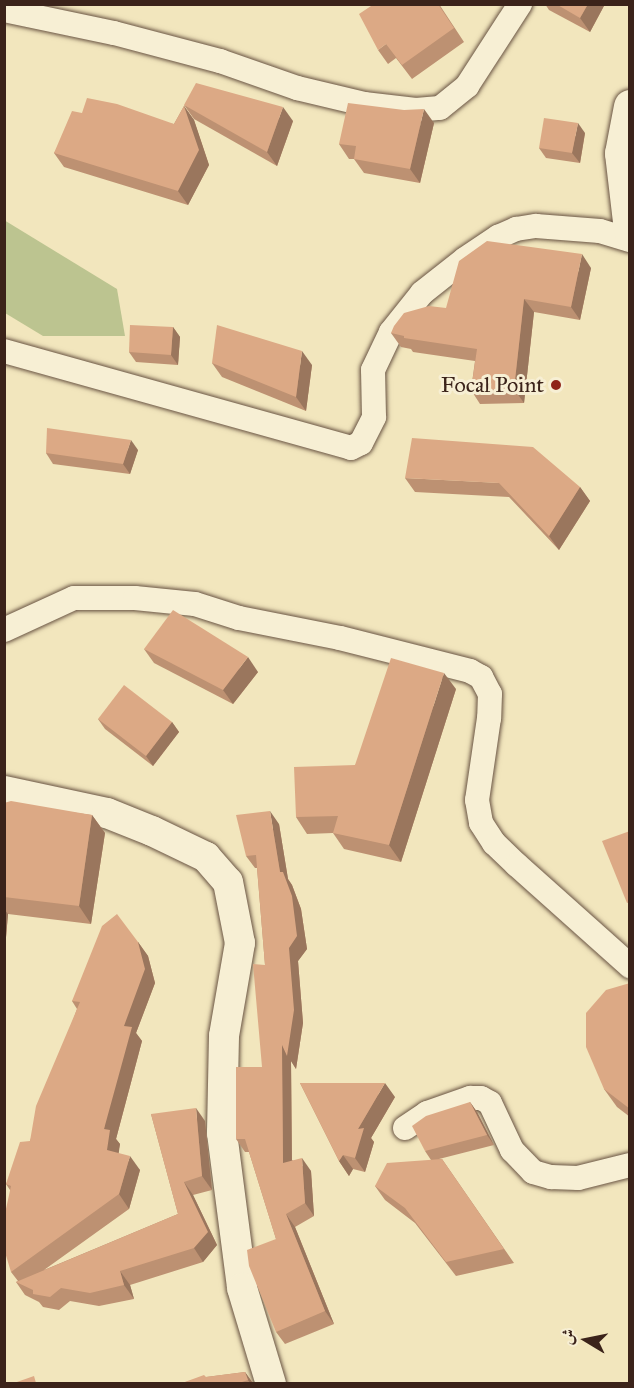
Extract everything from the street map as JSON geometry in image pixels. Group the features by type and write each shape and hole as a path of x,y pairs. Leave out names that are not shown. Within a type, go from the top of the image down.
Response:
{"main road":[{"path":"630,106 623,130 630,230"}],"street":[{"path":"4,10 114,33 210,58 319,93 364,104 416,110 440,108 466,86 520,4"},
{"path":"4,351 351,448 361,443 374,417 373,370 391,332 422,293 465,259 498,237 516,229 536,226 600,231 630,240"},
{"path":"4,630 74,598 135,598 195,604 239,618 340,638 470,671 482,677 490,694 489,718 477,800 482,823 494,843 630,966"},
{"path":"4,791 107,813 152,831 206,857 228,882 240,943 225,1036 222,1133 242,1288 271,1383"},
{"path":"405,1128 428,1113 471,1098 481,1098 490,1103 512,1150 533,1172 551,1177 578,1178 630,1165"}],"green space":[{"path":"4,220 117,289 125,336 43,336 5,313"}],"building":[{"path":"374,4 438,4 454,28 402,65 386,44 378,50 359,14"},
{"path":"556,4 588,4 580,18"},
{"path":"196,83 283,107 267,152 184,105"},
{"path":"87,98 117,104 174,124 184,106 199,150 178,191 54,153 72,111 82,113"},
{"path":"348,103 404,110 424,109 410,169 354,159 356,146 339,144"},
{"path":"544,118 578,123 572,153 539,148"},
{"path":"487,241 582,254 571,307 524,299 514,389 471,390 477,349 404,338 404,336 391,333 404,313 429,306 446,308 459,261"},
{"path":"130,325 173,327 171,355 129,352"},
{"path":"217,325 302,351 296,397 212,363"},
{"path":"47,428 131,440 123,464 46,453"},
{"path":"412,438 533,447 580,487 549,536 499,483 405,478"},
{"path":"173,610 248,657 223,690 144,649"},
{"path":"391,658 444,673 389,845 333,833 338,816 296,817 294,767 355,765"},
{"path":"124,685 172,722 146,756 98,719"},
{"path":"11,801 92,815 79,906 4,897 4,803"},
{"path":"270,811 280,872 283,872 292,896 297,936 289,948 294,1010 287,1056 282,1045 283,1163 302,1158 305,1203 286,1214 325,1311 276,1332 249,1266 247,1250 276,1239 245,1139 236,1139 236,1067 262,1067 253,964 265,965 256,855 246,856 236,815"},
{"path":"630,831 630,902 627,903 602,841"},
{"path":"117,914 138,942 145,969 124,1026 132,1027 104,1129 110,1130 107,1150 130,1156 119,1194 11,1272 4,1249 4,1218 11,1186 6,1184 20,1142 30,1141 36,1106 80,1002 72,1001 102,926"},
{"path":"630,983 630,1109 604,1089 586,1047 586,1013 606,990"},
{"path":"300,1083 385,1083 358,1129 364,1128 355,1158 343,1155 339,1161"},
{"path":"470,1102 487,1135 425,1151 412,1126 426,1116"},
{"path":"196,1108 202,1176 184,1182 208,1232 194,1248 120,1271 124,1285 90,1293 61,1288 50,1297 33,1294 33,1290 16,1282 178,1214 151,1114"},
{"path":"442,1159 504,1249 446,1262 405,1208 375,1186 387,1163"},
{"path":"245,1372 248,1380 239,1383 182,1383 204,1375 206,1377"},
{"path":"34,1376 36,1383 14,1383"}],"place":[{"name":"Focal Point","path":"556,385"}]}
